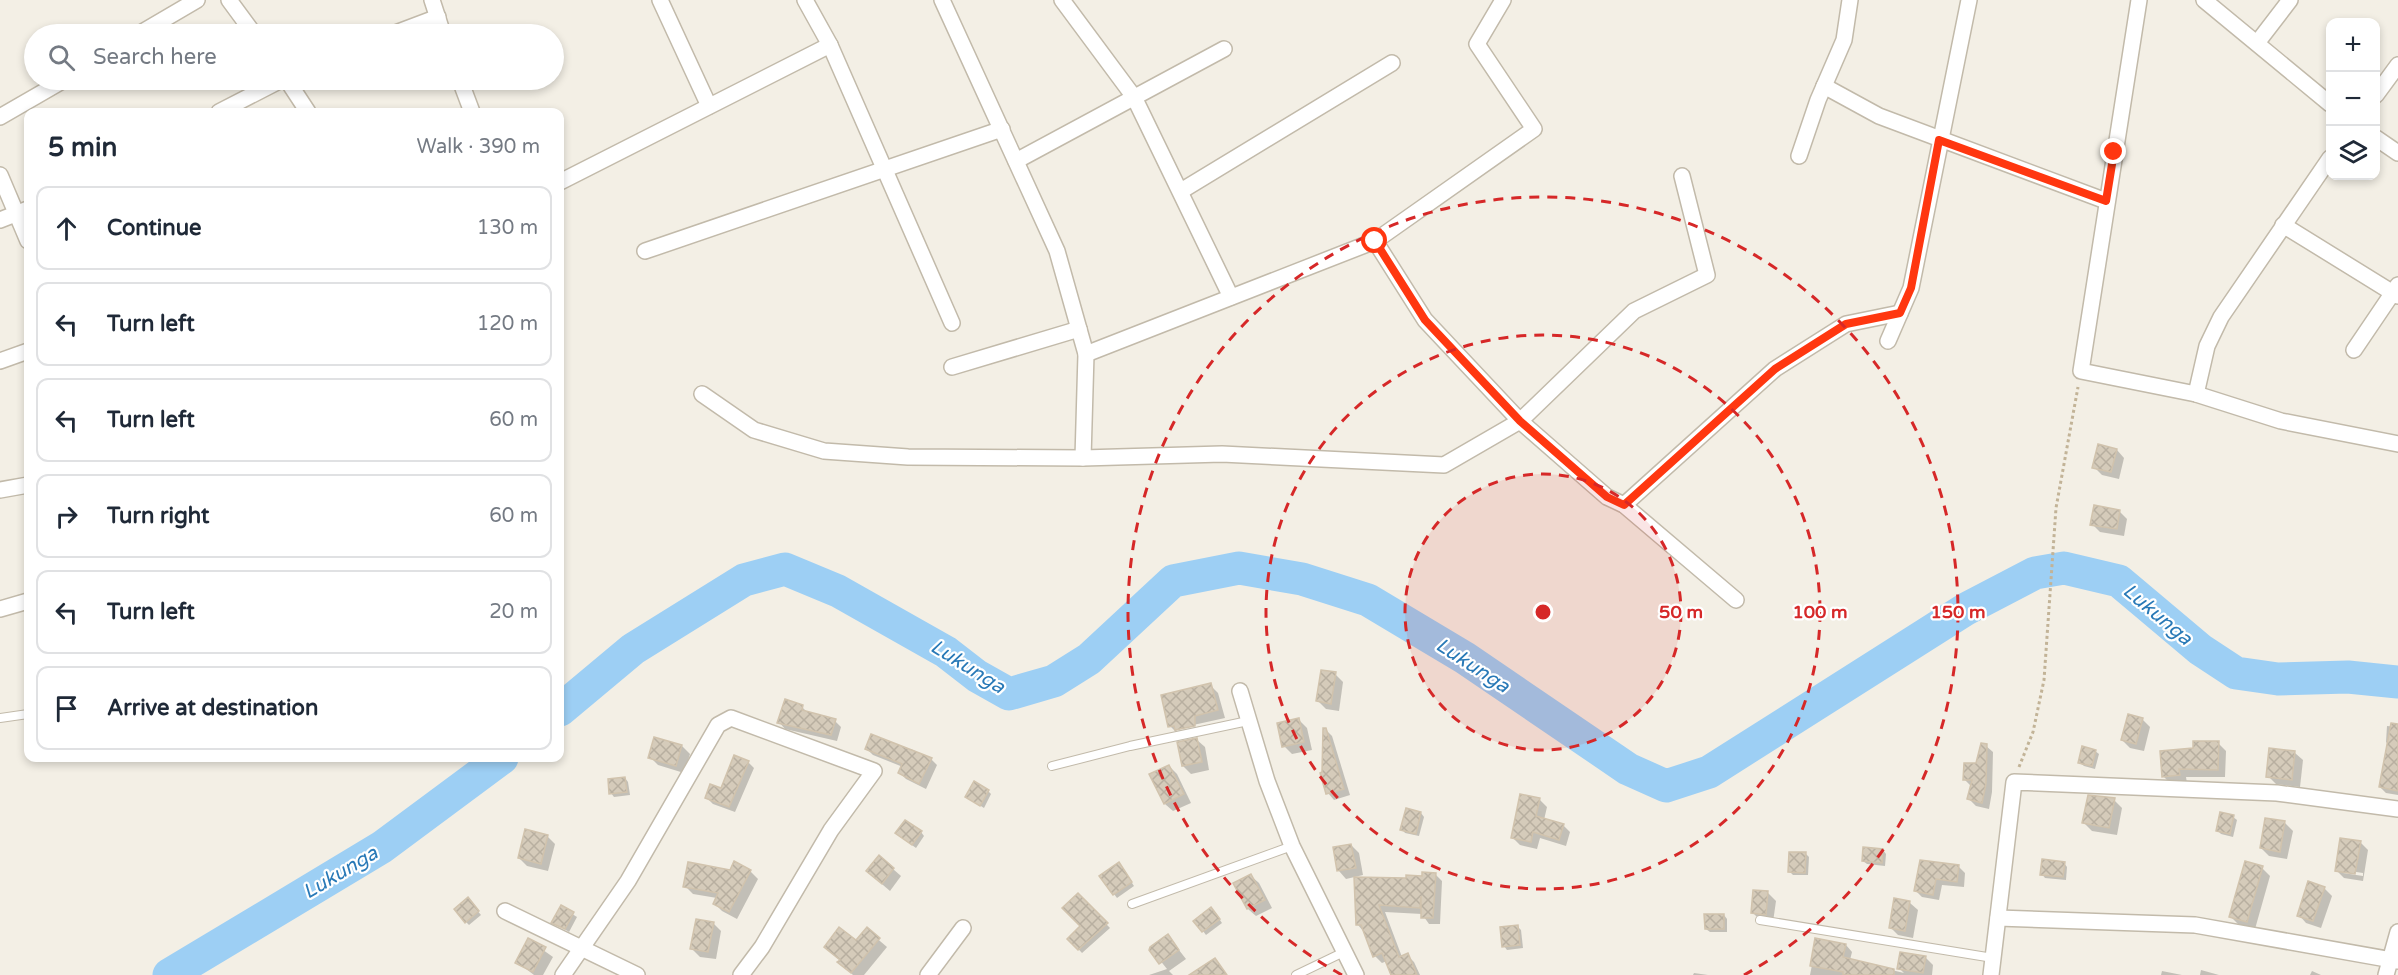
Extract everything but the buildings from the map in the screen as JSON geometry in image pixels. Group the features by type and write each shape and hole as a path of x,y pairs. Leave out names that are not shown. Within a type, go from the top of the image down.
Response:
{"street":[{"path":"156,24 198,0"},
{"path":"229,0 247,24"},
{"path":"432,0 440,24"},
{"path":"660,0 709,106"},
{"path":"805,0 830,45 952,323"},
{"path":"942,0 1057,251 1086,354 1083,458"},
{"path":"1062,0 1134,97 1231,297"},
{"path":"1086,354 1375,241 1534,129 1477,44 1503,0"},
{"path":"1799,156 1824,86 1844,40 1850,0"},
{"path":"1888,341 1911,288 1969,0"},
{"path":"2139,0 2081,371 2196,394 2281,421 2398,444"},
{"path":"2204,0 2326,100"},
{"path":"2257,43 2290,0"},
{"path":"419,24 438,17"},
{"path":"564,180 830,45"},
{"path":"1016,161 1224,49"},
{"path":"1181,191 1392,63"},
{"path":"2380,90 2398,65"},
{"path":"1824,86 1879,116 2106,201"},
{"path":"0,117 47,90"},
{"path":"227,108 262,90"},
{"path":"294,90 305,108"},
{"path":"464,90 470,108"},
{"path":"645,251 1002,129"},
{"path":"2380,141 2398,153"},
{"path":"2196,394 2207,346 2221,317 2326,165"},
{"path":"0,175 23,212 0,220"},
{"path":"702,394 754,430 824,451 908,457 1083,458 1222,454 1443,465 1520,421 1634,311 1707,275 1682,176"},
{"path":"2283,225 2396,291 2354,350"},
{"path":"1375,241 1425,320 1520,421 1607,497 1624,505 1736,600"},
{"path":"1624,505 1775,369 1846,324 1900,313"},
{"path":"952,367 1079,329"},
{"path":"0,361 24,352"},
{"path":"0,490 24,486"},
{"path":"0,609 24,602"},
{"path":"1240,691 1267,781 1292,846 1356,975"},
{"path":"563,975 628,881 717,725 731,718 874,771 831,830 762,947 741,975"},
{"path":"1991,975 2014,782 2277,793 2398,809"},
{"path":"505,910 637,975"},
{"path":"1998,918 2195,925 2391,966 2398,932"},
{"path":"928,975 963,928"}],"lane":[{"path":"0,718 24,715"},
{"path":"1052,766 1130,746 1248,721"},
{"path":"1132,904 1292,846"},
{"path":"1760,921 1994,958"},
{"path":"1296,975 1346,951"}],"path":[{"path":"2014,782 2033,732 2044,680 2056,508 2081,371"}],"waterway":[{"name":"Lukunga","path":"564,707 633,649 744,580 785,569 838,591 946,652 977,676 1009,694 1054,681 1089,659 1173,581 1239,568 1302,579 1368,600 1465,658 1628,769 1666,786 1709,772 1966,609 2035,573 2064,568 2119,581 2201,650 2236,673 2278,679 2348,677 2398,682"},
{"name":"Lukunga","path":"169,975 382,847 497,762"}],"route":[{"path":"1375,241 1425,320 1520,421 1607,497 1624,505 1775,369 1846,324 1900,313 1911,288 1939,140 2106,201 2114,152"}]}
